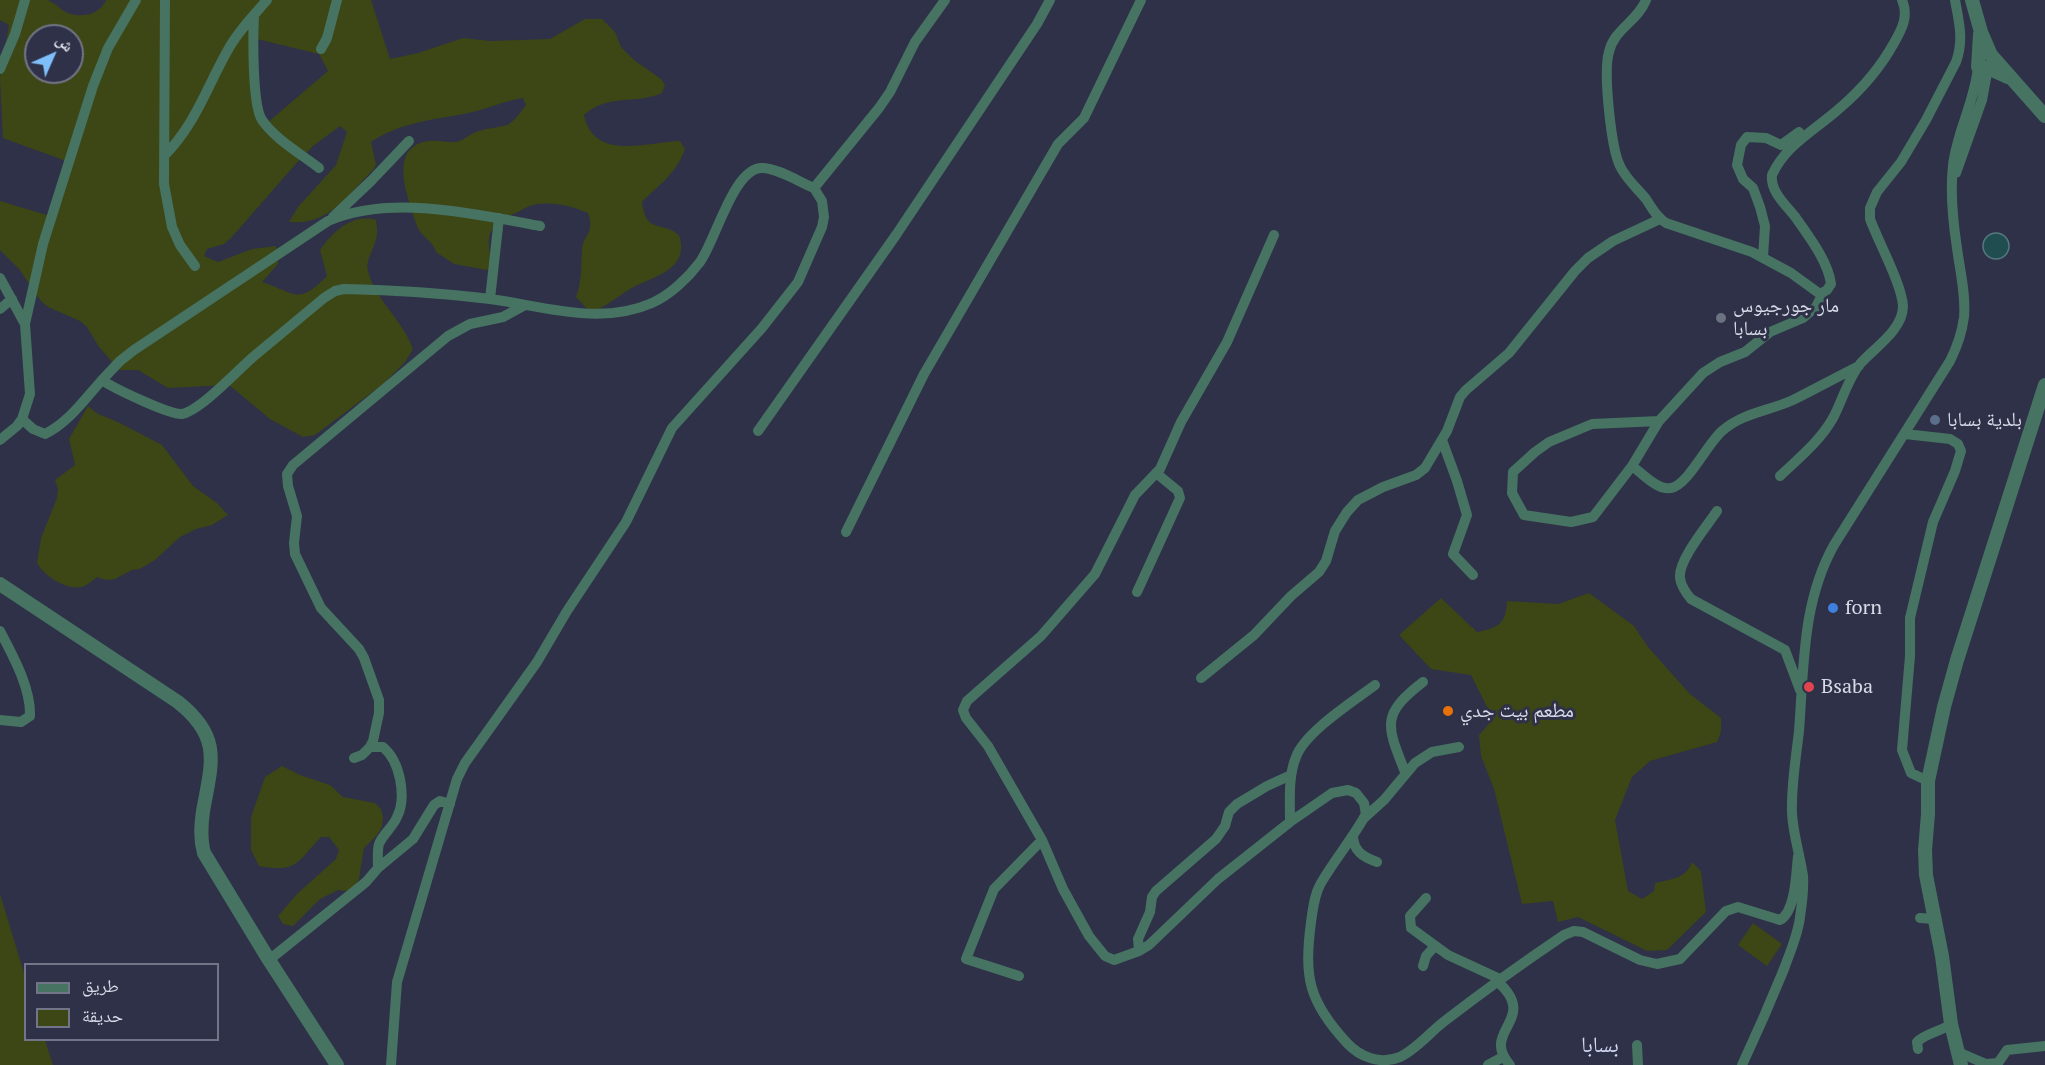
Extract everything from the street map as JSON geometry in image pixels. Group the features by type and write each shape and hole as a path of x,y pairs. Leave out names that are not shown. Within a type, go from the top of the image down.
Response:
{"street":[{"path":"0,69 15,34 25,0"},
{"path":"0,440 6,437 22,419 30,394 24,324 43,244 84,112 108,48 136,0"},
{"path":"165,0 164,184 172,228 180,245 195,266"},
{"path":"164,156 179,141 189,126 229,48 267,0"},
{"path":"321,49 330,28 337,0"},
{"path":"814,188 879,108 890,92 915,42 945,0"},
{"path":"758,431 896,235 1037,24 1050,0"},
{"path":"846,532 924,374 1059,144 1084,118 1141,0"},
{"path":"1646,0 1640,14 1622,28 1609,51 1607,70 1611,138 1615,154 1624,173 1660,219 1675,227 1763,257 1791,273 1816,292 1823,293"},
{"path":"1659,421 1592,424 1557,438 1535,452 1514,472 1512,493 1524,515 1570,522 1593,517 1632,466 1659,421 1703,373 1720,362 1745,352 1770,332 1803,318 1820,301 1823,293 1831,284 1827,271 1816,249 1779,196 1771,179 1773,171 1797,142 1841,108 1876,71 1903,26 1905,11 1902,0"},
{"path":"1779,476 1806,452 1832,419 1859,366 1892,330 1903,308 1902,297 1870,219 1870,208 1882,184 1895,170 1926,120 1956,62 1960,52 1961,32 1955,0"},
{"path":"1742,1065 1793,945 1800,918 1803,876 1792,812 1810,606 1823,564 1950,361 1962,331 1964,294 1954,222 1956,152 1984,61 1981,32 1972,0"},
{"path":"254,15 255,82 260,116 277,135 319,168"},
{"path":"1984,61 2016,81 2045,116"},
{"path":"1763,257 1765,226 1753,188 1743,178 1737,165 1741,145 1747,137 1767,138 1781,145 1802,130 1814,127"},
{"path":"328,222 371,182 409,141"},
{"path":"102,380 123,392 179,414 187,412 203,402 252,358 335,291 361,290 490,299 523,306 607,314 632,310 652,303 669,293 700,261 708,249 738,183 750,170 764,168 814,188 822,201 824,217 822,227 798,282 762,328 672,428 626,522 531,670 465,764 457,779 397,982 391,1065"},
{"path":"22,419 33,429 45,434 51,431 63,422 120,361 134,350 342,215 381,209 428,209 540,226"},
{"path":"490,299 499,218"},
{"path":"1201,678 1254,635 1291,596 1319,572 1326,561 1335,531 1358,500 1421,472 1429,464 1460,397 1509,353 1581,264 1613,241 1660,219"},
{"path":"1274,235 1227,342 1181,422 1156,473 1135,495 1095,574 1048,630 967,701 963,710 966,718 988,746 1042,840 1063,889 1096,946 1105,956 1114,960 1139,951 1149,945 1218,879 1290,822 1332,793 1348,790 1356,792 1364,803 1366,814 1320,884 1315,898 1308,946 1310,984 1323,1014 1350,1046 1360,1055 1385,1060 1399,1057 1498,980 1564,935 1574,931 1583,932 1640,960 1657,964 1680,959 1726,911 1738,907 1780,920 1785,917 1792,899 1798,856"},
{"path":"0,278 24,324"},
{"path":"0,309 12,299"},
{"path":"354,758 370,747 376,734 379,700 364,658 350,638 321,608 295,554 297,516 288,486 287,474 293,465 448,336 470,324 503,317 523,306"},
{"path":"1632,466 1663,488 1674,488 1687,478 1716,437 1732,423 1793,400 1859,366"},
{"path":"2045,385 1944,707 1928,781 1925,850 1927,919 1942,956 1951,1024 1960,1058 1992,1064 1998,1063 2007,1050 2045,1046"},
{"path":"1905,434 1950,439 1958,444 1961,451 1933,522 1910,618 1910,656 1902,750 1911,773 1928,781"},
{"path":"1442,440 1467,515 1454,554 1473,575"},
{"path":"1137,592 1180,498 1178,491 1156,473"},
{"path":"1717,511 1683,562 1680,577 1684,590 1690,599 1785,650 1802,693"},
{"path":"0,584 178,702 203,728 210,742 212,758 201,826 201,843 204,853 269,960 337,1065"},
{"path":"0,631 31,705 30,716 21,722 0,720"},
{"path":"1406,772 1394,741 1390,719 1398,703 1423,682"},
{"path":"1290,822 1292,775 1299,750 1315,731 1375,685"},
{"path":"370,747 383,747 388,751 401,788 401,803 397,819 379,845 378,868"},
{"path":"1363,819 1384,800 1415,763 1432,752 1459,747"},
{"path":"1139,951 1138,939 1156,891 1215,839 1225,826 1229,812 1237,804 1267,786 1292,775"},
{"path":"269,960 366,882 378,868 413,839 434,805 440,801 450,804"},
{"path":"1353,834 1353,844 1358,852 1377,861"},
{"path":"1019,976 966,959 994,889 1042,840"},
{"path":"1426,898 1410,916 1411,928 1456,959 1498,980 1513,1000 1512,1015 1500,1041 1507,1061 1488,1065"},
{"path":"1423,966 1426,956 1435,946"},
{"path":"1918,1049 1917,1042 1922,1036 1943,1030 1951,1024"},
{"path":"1636,1045 1638,1065"}],"green space":[{"path":"0,0 47,0 66,12 83,15 99,9 106,0 371,0 390,59 418,53 463,38 490,41 550,39 585,19 602,19 615,32 621,47 634,60 661,79 665,85 662,93 603,104 584,115 590,130 599,139 610,144 638,146 680,141 685,149 682,157 667,178 642,202 647,219 651,223 679,235 681,247 679,257 666,271 590,312 576,297 582,249 590,226 588,213 557,204 537,204 505,218 491,231 490,261 487,270 454,264 436,252 418,227 409,202 404,178 406,156 412,147 423,142 455,142 473,133 510,124 526,105 523,98 393,130 371,142 376,164 374,169 337,206 316,219 289,222 298,207 336,165 347,132 340,126 301,158 231,238 224,244 207,249 204,256 218,262 252,249 276,246 278,264 262,282 290,293 303,294 327,276 320,250 331,237 351,222 359,219 376,220 377,234 368,263 368,271 377,291 403,329 413,349 405,362 383,384 315,435 303,437 270,419 229,385 168,388 138,370 119,370 99,347 87,327 41,301 19,269 0,250 0,201 50,216 66,161 3,138 0,78 9,25 0,20","holes":["257,39 319,54 328,71 267,123 261,116"]},
{"path":"88,406 98,414 162,445 193,486 217,503 228,515 212,525 196,529 180,537 155,560 140,569 132,570 115,579 106,580 97,577 81,587 75,587 56,581 37,563 41,538 57,498 58,489 55,480 75,465 69,439"},
{"path":"1589,593 1634,626 1648,647 1690,694 1721,718 1721,732 1717,742 1650,761 1632,777 1615,820 1628,891 1642,899 1654,891 1655,883 1682,875 1692,862 1701,871 1706,912 1667,950 1647,951 1578,917 1558,922 1553,901 1522,904 1494,789 1481,756 1479,735 1493,719 1471,675 1431,669 1399,635 1441,598 1477,632 1500,624 1505,615 1507,601 1558,604"},
{"path":"282,766 330,785 343,797 375,803 381,809 383,817 382,827 364,848 359,879 355,886 347,891 338,890 320,899 293,926 283,924 278,916 297,894 336,859 339,850 329,837 321,837 296,864 282,868 259,866 251,850 251,817 265,777"},
{"path":"0,894 24,973 24,1041 45,1041 53,1065 0,1065"},
{"path":"1753,923 1782,944 1767,966 1738,945"}],"shaded area":[{"path":"1996,233 2006,236 2009,246 2006,256 1996,259 1986,256 1983,246 1986,236"}],"place":[{"name":"مار جورجيوس بسابا","path":"1721,318"},
{"name":"بلدية بسابا","path":"1935,420"},
{"name":"forn","path":"1833,608"},
{"name":"Bsaba","path":"1809,687"},
{"name":"مطعم بيت جدي","path":"1448,711"}],"district":[{"name":"بسابا","path":"1600,1046"}]}
